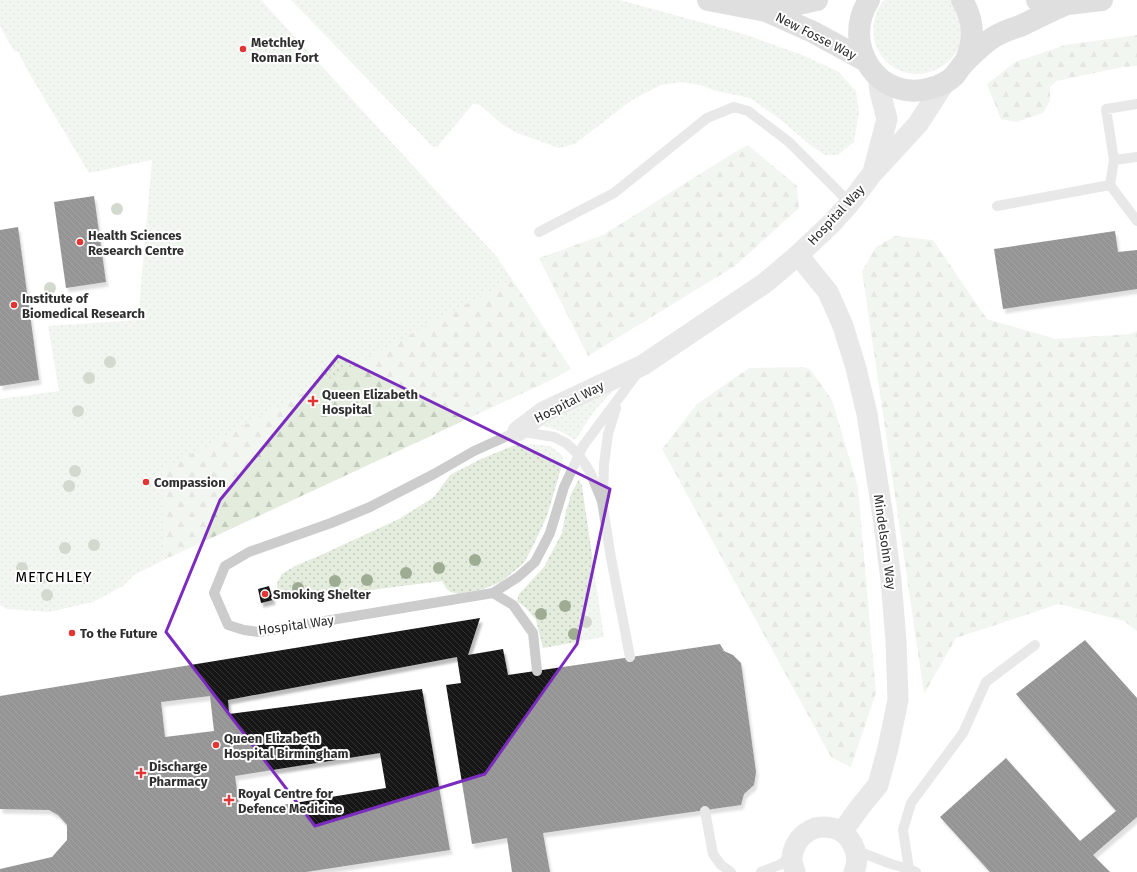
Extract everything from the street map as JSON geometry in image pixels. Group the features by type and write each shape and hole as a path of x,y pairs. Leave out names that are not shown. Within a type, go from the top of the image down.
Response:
{"street":[{"name":"New Fosse Way","path":"708,0 766,11 813,32 872,69 893,86 911,90 932,88 945,82 955,75 965,62 970,52 973,29 968,10 962,0"},
{"name":"New Fosse Way","path":"766,11 817,0"},
{"name":"New Fosse Way","path":"869,0 860,20 858,31 860,48 872,69"},
{"name":"New Fosse Way","path":"1037,0 1067,4 1102,0"},
{"name":"New Fosse Way","path":"965,62 994,37 1067,4"},
{"name":"Hospital Way","path":"872,69 887,119 872,174"},
{"name":"Hospital Way","path":"518,431 543,412 643,365 765,283 832,223 850,203 872,174 918,124 945,82"},
{"name":"Mindelsohn Way","path":"798,255 828,292 843,326 856,368 867,414 882,510 891,580 896,642 898,700 888,748 878,785 842,832"},
{"path":"793,865 796,842 804,834 817,828 832,828 842,832 853,844 857,866"}],"lane":[{"path":"1137,104 1106,109 1114,160 1110,185 1137,221"},
{"path":"539,232 614,193 707,118 734,107 748,111 790,142 850,203"},
{"path":"1114,160 1137,157"},
{"path":"997,206 1110,185"},
{"name":"Hospital Way","path":"518,431 474,451 434,474 370,507 331,523 248,552 225,566 214,593 228,625 244,630 259,632 493,593 518,577 536,562 550,533 564,487 583,446 643,365"},
{"path":"618,400 608,434 604,464 602,501 611,558 630,657"},
{"path":"518,431 554,437 566,443 579,455 590,472 602,501"},
{"path":"493,593 512,604 533,633 537,671"},
{"path":"857,866 891,864 913,870 903,830 911,803 963,733 986,682 1035,645"},
{"path":"705,811 713,854 721,865 731,872"},
{"path":"760,872 779,865 793,865"}],"highlighted area":[{"path":"338,356 610,489 577,644 485,774 315,826 166,632 220,500"}],"green space":[{"path":"0,0 261,0 497,257 571,369 549,381 168,558 134,575 123,586 93,602 49,612 7,609 0,605 0,399 59,391 48,326 138,320 152,160 89,173 18,52 14,51 0,26"},
{"path":"291,0 620,0 744,34 805,56 839,72 856,91 859,112 854,142 838,155 825,155 810,145 781,120 750,98 720,92 700,85 681,82 661,85 632,100 575,144 559,148 517,133 503,125 480,105 473,104 437,147 432,146"},
{"path":"884,0 952,0 959,10 962,41 961,46 951,59 941,67 931,72 919,74 898,70 888,63 880,54 875,43 873,32 874,20"},
{"path":"1137,35 1137,66 1123,67 1057,81 1050,87 1050,101 1043,113 1016,122 1001,119 987,84 1015,62 1065,45"},
{"path":"748,145 797,186 799,208 735,266 588,356 539,258 603,235"},
{"path":"895,236 933,240 987,319 1056,339 1130,334 1137,331 1137,631 1124,621 1059,604 956,638 924,694 862,271 876,247"},
{"path":"512,279 571,369 544,383 168,558 163,546 162,470"},
{"path":"803,367 810,369 832,400 858,487 876,693 851,767 831,757 662,449 697,404 749,368"},
{"path":"625,378 595,410 575,440 560,431 541,425"},
{"path":"531,444 550,446 562,455 563,462 547,516 533,546 524,563 501,582 483,589 460,594 450,592 442,581 283,601 276,595 277,583 282,574 295,566 399,519 434,497 450,475 481,459 515,445"},
{"path":"579,479 582,486 604,637 543,648 536,620 526,608 517,601 519,594 544,567 562,533 566,511 572,492"}],"building":[{"name":"Health Sciences Research Centre","path":"94,196 106,282 66,288 54,202"},
{"name":"Institute of Biomedical Research","path":"18,227 39,380 0,386 0,230"},
{"path":"1115,231 1118,252 1137,250 1137,289 1003,309 994,249"},
{"name":"Smoking Shelter","path":"269,586 273,600 261,603 258,589"},
{"name":"Queen Elizabeth Hospital Birmingham","path":"480,618 468,655 503,649 508,675 720,644 724,651 733,655 741,663 756,772 754,785 744,794 741,805 543,833 550,872 512,872 507,838 472,844 446,685 461,683 457,657 228,700 229,714 422,689 450,850 306,872 0,872 0,869 52,857 67,840 67,825 58,815 49,810 0,809 0,696","holes":["210,696 214,731 165,737 161,702","380,753 386,788 240,812 235,776"]},
{"path":"1085,640 1137,698 1137,817 1093,855 1110,872 990,872 940,817 1006,758 1080,841 1116,811 1016,694"}],"place":[{"name":"Metchley Roman Fort","path":"243,49"},
{"name":"Health Sciences Research Centre","path":"80,242"},
{"name":"Institute of Biomedical Research","path":"14,305"},
{"name":"Queen Elizabeth Hospital","path":"313,401"},
{"name":"Compassion","path":"146,482"},
{"name":"Smoking Shelter","path":"265,594"},
{"name":"To the Future","path":"72,633"},
{"name":"Queen Elizabeth Hospital Birmingham","path":"216,745"},
{"name":"Discharge Pharmacy","path":"141,773"},
{"name":"Royal Centre for Defence Medicine","path":"229,800"}],"district":[{"name":"METCHLEY","path":"54,577"}]}
